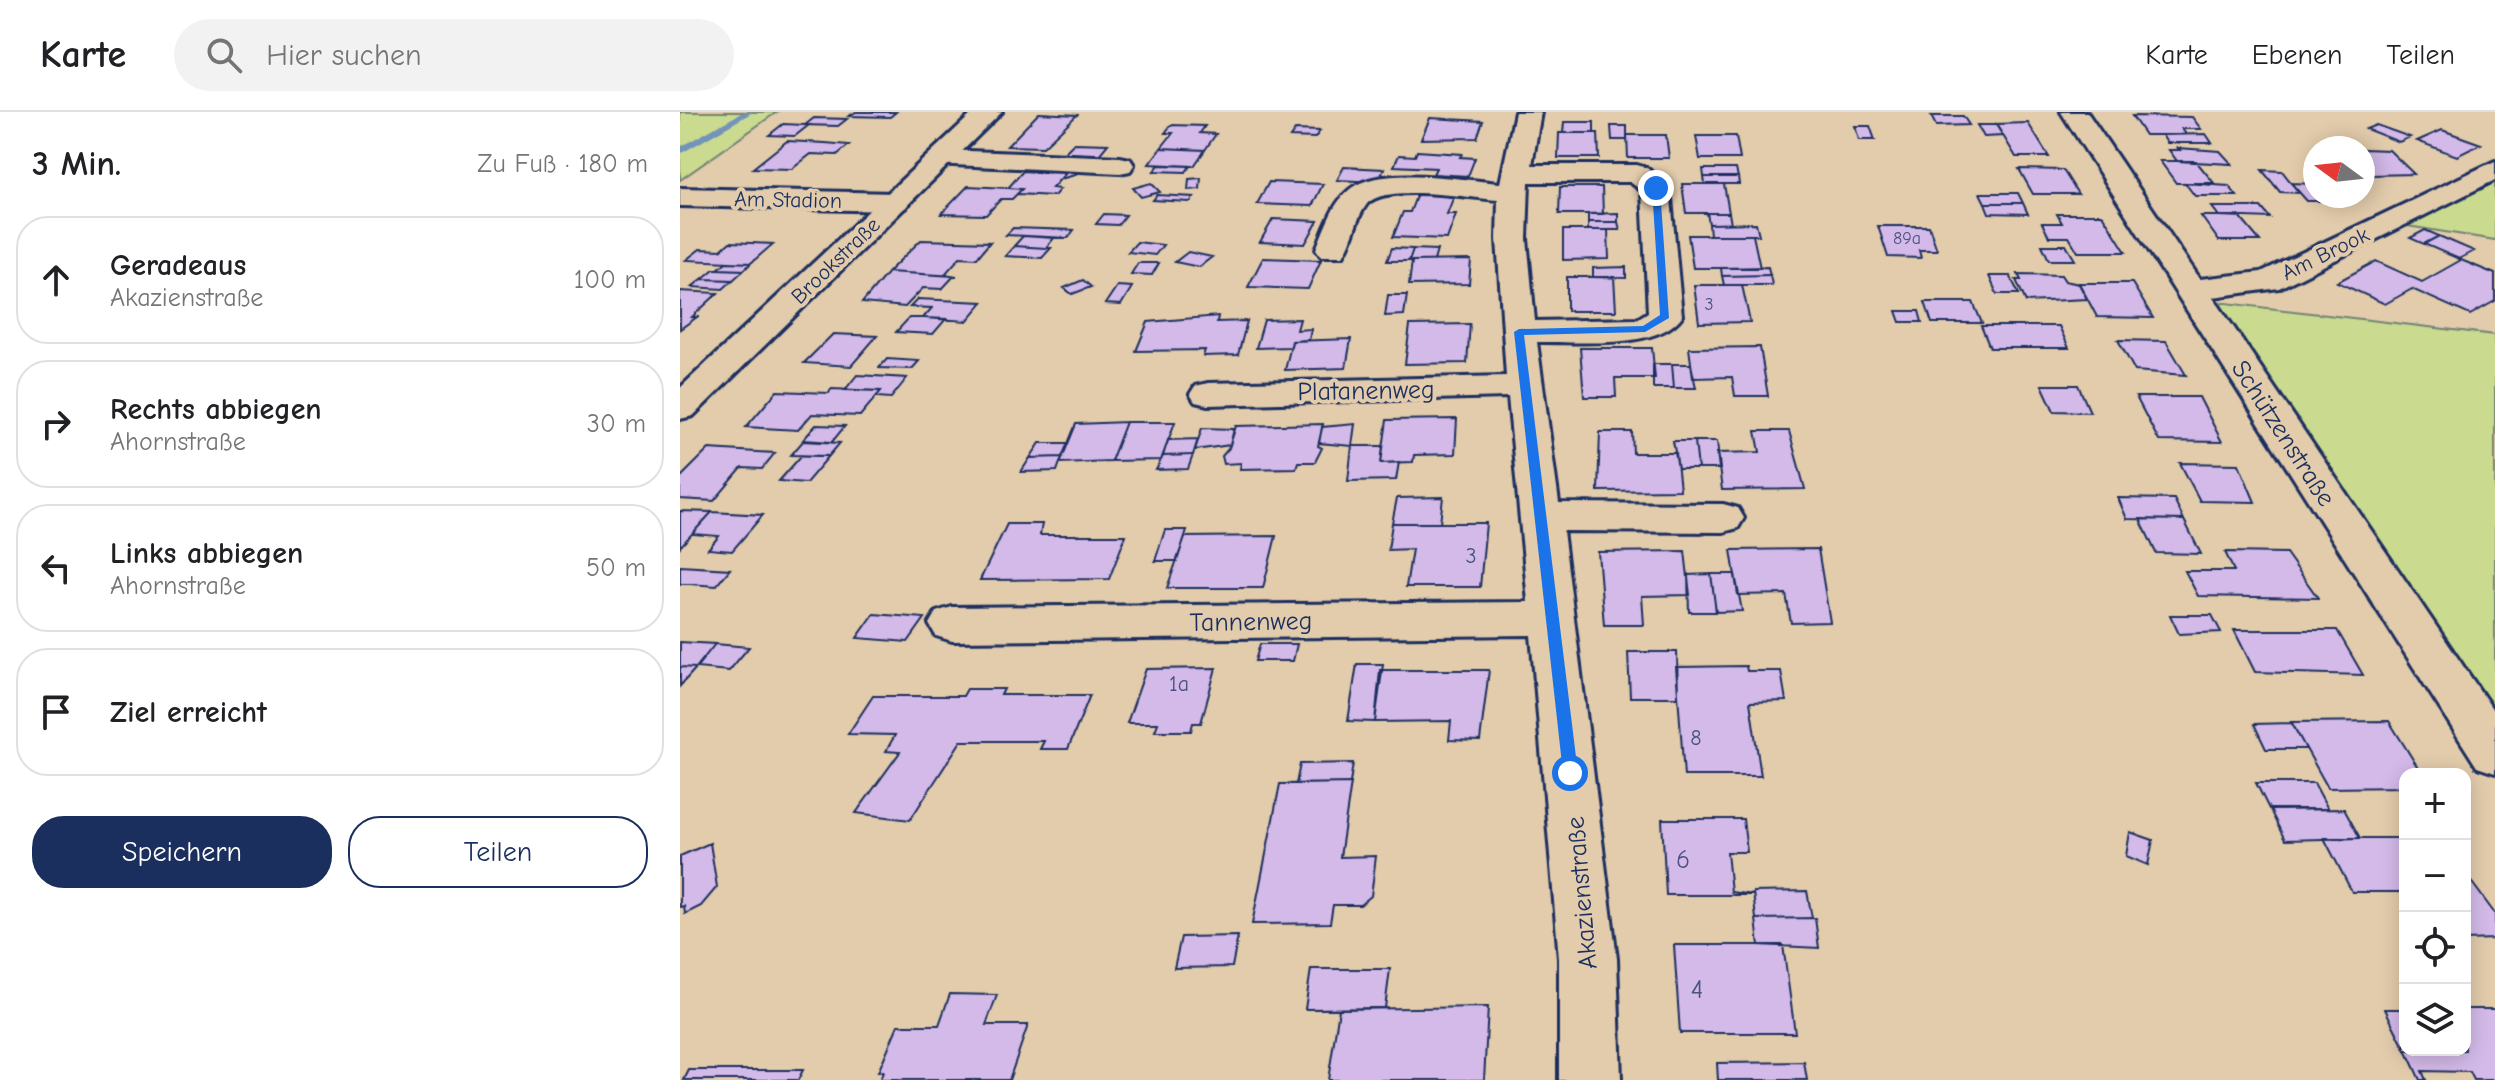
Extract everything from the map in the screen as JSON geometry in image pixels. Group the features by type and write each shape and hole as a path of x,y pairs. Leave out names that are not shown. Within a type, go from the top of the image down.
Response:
{"street":[{"name":"Brookstraße","path":"680,408 989,112"},
{"name":"Akazienstraße","path":"1528,112 1514,183 1519,332 1570,773 1588,959 1590,1080"},
{"name":"Schützenstraße","path":"2074,112 2495,753"},
{"path":"942,158 1120,165"},
{"name":"Am Brook","path":"2190,290 2268,281 2495,169"},
{"path":"1332,249 1354,202 1363,193 1390,186 1514,183 1637,174 1656,188 1665,316 1645,329 1519,332"},
{"name":"Am Stadion","path":"680,197 895,202"},
{"name":"Platanenweg","path":"1208,394 1525,386"},
{"path":"1539,517 1723,518"},
{"name":"Tannenweg","path":"952,624 1550,618"}],"green space":[{"path":"680,112 777,112 680,180"},
{"path":"2495,177 2495,240 2395,224"},
{"path":"2218,302 2495,335 2495,714"}],"building":[{"path":"856,112 896,112 890,117 849,116"},
{"path":"1039,113 1077,115 1043,147 1007,146"},
{"path":"1931,116 1963,116 1969,125 1936,126"},
{"path":"2132,116 2192,117 2201,129 2182,129 2186,134 2180,135 2145,135"},
{"path":"814,118 847,119 838,126 805,125"},
{"path":"1430,118 1483,121 1477,138 1421,139"},
{"path":"1564,122 1594,122 1594,133 1563,133"},
{"path":"2028,123 2049,157 2016,157 1996,124"},
{"path":"783,124 809,125 795,136 769,135"},
{"path":"1171,125 1205,126 1200,133 1216,134 1205,150 1161,148 1173,133 1165,133"},
{"path":"1977,125 1996,125 2003,136 1984,137"},
{"path":"2376,125 2410,137 2399,142 2366,129"},
{"path":"1611,126 1627,126 1627,140 1612,140"},
{"path":"1855,126 1870,126 1875,140 1859,140"},
{"path":"1295,130 1320,131 1315,138 1290,137"},
{"path":"2442,130 2481,144 2457,156 2417,141"},
{"path":"1559,133 1598,133 1599,158 1558,158"},
{"path":"2206,134 2212,143 2167,143 2162,135"},
{"path":"1627,135 1666,135 1669,158 1628,158"},
{"path":"1696,136 1736,136 1740,159 1700,159"},
{"path":"787,141 849,145 837,155 811,154 792,169 753,168"},
{"path":"1074,143 1108,144 1099,155 1064,153"},
{"path":"1161,148 1205,150 1194,166 1149,164"},
{"path":"2178,148 2220,151 2232,164 2177,161 2169,150 2180,150"},
{"path":"2375,149 2389,150 2414,174 2375,175"},
{"path":"1417,151 1462,154 1460,157 1475,158 1468,176 1433,174 1436,168 1394,166 1399,155 1415,156"},
{"path":"2160,161 2196,161 2214,183 2176,183"},
{"path":"1159,165 1190,166 1186,172 1154,171"},
{"path":"1043,166 1081,168 1075,175 1060,179 1066,173 1037,172"},
{"path":"1344,167 1384,169 1378,182 1337,180"},
{"path":"1703,169 1736,169 1738,177 1704,177"},
{"path":"2019,169 2063,170 2078,194 2033,194"},
{"path":"2262,170 2282,171 2299,193 2280,192"},
{"path":"1023,171 1066,173 1052,188 1060,189 1054,196 1017,194 1022,189 1008,188"},
{"path":"1704,177 1738,177 1739,184 1705,184"},
{"path":"1201,178 1200,189 1188,190 1189,179"},
{"path":"1269,182 1323,184 1312,206 1257,204"},
{"path":"1151,183 1160,192 1141,197 1133,188"},
{"path":"2185,183 2229,186 2237,196 2195,196"},
{"path":"2291,183 2303,184 2303,196"},
{"path":"1682,184 1724,184 1729,213 1686,213"},
{"path":"968,186 1022,189 1012,199 1001,199 986,215 941,214"},
{"path":"1560,187 1602,187 1603,214 1559,214"},
{"path":"1980,193 2018,193 2023,203 1985,203"},
{"path":"1417,194 1454,196 1447,214 1456,214 1447,239 1393,237 1403,212 1410,212"},
{"path":"1157,195 1194,197 1190,202 1153,200"},
{"path":"1985,203 2023,203 2028,214 1989,213"},
{"path":"2212,207 2261,207 2270,218 2219,216"},
{"path":"1618,213 1618,222 1588,222 1588,214"},
{"path":"1707,213 1729,213 1731,224 1709,224"},
{"path":"1104,214 1126,215 1118,225 1096,224"},
{"path":"2057,214 2102,214 2126,252 2078,252 2069,237 2049,237 2042,223 2062,223"},
{"path":"2201,216 2239,216 2260,241 2219,241"},
{"path":"1273,219 1318,221 1305,244 1260,242"},
{"path":"1588,222 1618,222 1620,230 1588,230"},
{"path":"1756,223 1759,235 1710,235 1709,224"},
{"path":"1878,226 1929,226 1937,250 1919,250 1921,258 1888,257"},
{"path":"1013,228 1074,230 1068,238 1006,235"},
{"path":"1563,230 1608,230 1609,259 1563,260"},
{"path":"2425,230 2439,236 2424,244 2410,238"},
{"path":"1688,235 1753,235 1760,268 1693,268"},
{"path":"1023,236 1054,238 1046,248 1014,246"},
{"path":"2439,236 2474,251 2459,259 2424,244"},
{"path":"921,240 990,242 977,258 960,257 945,274 957,276 888,272"},
{"path":"730,242 773,244 751,263 686,260 700,249 721,250"},
{"path":"1137,242 1163,245 1155,255 1128,252"},
{"path":"2042,245 2066,245 2075,260 2049,260"},
{"path":"1014,246 1051,248 1042,258 1005,256"},
{"path":"1392,248 1413,249 1409,261 1387,261"},
{"path":"1413,249 1437,250 1434,261 1409,261"},
{"path":"1188,252 1212,257 1199,267 1175,262"},
{"path":"1263,258 1321,260 1308,289 1248,287"},
{"path":"1471,260 1469,284 1409,285 1412,261"},
{"path":"2461,260 2495,274 2495,301 2470,315 2412,289 2385,304 2337,282 2376,261 2422,282"},
{"path":"726,262 751,263 744,270 718,269"},
{"path":"1138,263 1159,263 1152,275 1131,274"},
{"path":"1626,267 1626,278 1593,277 1593,268"},
{"path":"1768,267 1770,275 1722,276 1721,268"},
{"path":"714,269 744,270 733,280 702,279"},
{"path":"888,272 954,276 942,289 923,288 905,307 862,303"},
{"path":"2018,274 2061,275 2065,281 2079,284 2087,299 2026,302 2016,280 2021,280"},
{"path":"1770,275 1772,285 1724,285 1722,276"},
{"path":"1989,276 2010,276 2019,294 1997,294"},
{"path":"1567,277 1614,277 1616,311 1567,311"},
{"path":"702,279 733,280 723,289 692,287"},
{"path":"1083,280 1091,287 1072,294 1064,288"},
{"path":"2079,283 2132,283 2153,318 2097,317"},
{"path":"1694,285 1742,285 1750,322 1699,323"},
{"path":"1117,286 1132,287 1121,305 1105,304"},
{"path":"680,291 718,293 692,317 697,317 680,329"},
{"path":"1388,295 1407,295 1404,315 1385,316"},
{"path":"918,299 983,302 967,321 923,318 932,308 910,307"},
{"path":"1925,302 1973,302 1982,323 1932,323"},
{"path":"1896,311 1919,311 1922,322 1900,322"},
{"path":"1218,316 1217,322 1247,321 1238,355 1203,356 1205,350 1136,351 1148,322"},
{"path":"909,318 946,319 933,334 896,332"},
{"path":"1300,319 1297,330 1311,329 1309,340 1292,341 1291,347 1256,348 1264,320"},
{"path":"1470,324 1467,363 1405,364 1410,325"},
{"path":"1981,326 2059,326 2069,348 1990,348"},
{"path":"833,334 877,336 851,366 804,363"},
{"path":"1351,339 1346,368 1285,370 1292,341"},
{"path":"2118,340 2166,341 2186,375 2135,371"},
{"path":"1760,347 1768,396 1735,396 1732,377 1693,378 1689,348"},
{"path":"1580,348 1652,348 1655,378 1615,378 1616,397 1584,397"},
{"path":"887,359 919,361 912,369 879,368"},
{"path":"1653,364 1672,364 1674,388 1653,388"},
{"path":"1672,364 1691,364 1696,388 1674,388"},
{"path":"857,375 907,378 891,398 876,397 881,391 845,390"},
{"path":"2042,385 2078,385 2090,412 2054,411"},
{"path":"831,389 881,391 860,416 812,414 798,430 746,427 777,391 829,393"},
{"path":"2136,397 2199,397 2222,442 2159,441"},
{"path":"1457,419 1455,454 1414,455 1413,462 1381,463 1387,420"},
{"path":"1126,422 1175,422 1161,460 1111,461"},
{"path":"1126,422 1111,461 1060,463 1076,424"},
{"path":"1323,424 1318,446 1322,448 1315,462 1298,462 1296,468 1240,469 1241,463 1224,464 1222,456 1229,448 1236,426"},
{"path":"1355,424 1352,446 1319,443 1322,427"},
{"path":"816,425 845,426 832,442 803,440"},
{"path":"1202,428 1234,429 1230,445 1195,450"},
{"path":"1756,431 1789,431 1805,489 1722,490 1717,453 1760,452"},
{"path":"1600,432 1632,432 1633,453 1676,453 1680,490 1598,491"},
{"path":"1198,439 1193,455 1163,456 1168,440"},
{"path":"803,441 840,443 829,456 791,455"},
{"path":"1673,441 1695,441 1698,469 1678,469"},
{"path":"1695,441 1717,441 1720,469 1698,469"},
{"path":"1040,443 1068,443 1062,457 1030,458"},
{"path":"1352,446 1383,446 1381,463 1399,462 1396,480 1348,481"},
{"path":"709,449 775,453 762,469 742,468 714,501 680,499 680,478"},
{"path":"1193,455 1188,469 1156,470 1163,456"},
{"path":"801,456 829,456 806,483 779,481"},
{"path":"1062,457 1057,471 1021,472 1030,458"},
{"path":"2180,463 2239,464 2255,502 2200,501"},
{"path":"1443,497 1440,523 1392,523 1397,498"},
{"path":"2118,498 2174,499 2184,520 2127,519"},
{"path":"680,511 712,512 680,547"},
{"path":"712,512 763,515 732,551 708,549 719,536 692,534"},
{"path":"2140,519 2184,520 2201,554 2156,553"},
{"path":"1392,523 1486,523 1480,587 1406,587 1412,549 1388,550"},
{"path":"1007,524 1042,524 1040,535 1126,535 1109,579 980,580"},
{"path":"1165,530 1187,530 1177,561 1155,561"},
{"path":"1276,536 1263,588 1167,588 1185,537"},
{"path":"1818,549 1830,622 1791,623 1786,594 1738,595 1731,550"},
{"path":"1685,551 1690,595 1642,596 1644,625 1604,625 1598,552"},
{"path":"2225,552 2286,553 2318,598 2198,596 2185,571 2234,571"},
{"path":"680,566 730,569 716,586 680,584"},
{"path":"1711,574 1716,612 1689,612 1688,575"},
{"path":"1711,574 1735,574 1742,611 1716,612"},
{"path":"874,614 925,618 908,642 857,638"},
{"path":"2170,615 2212,615 2221,632 2179,634"},
{"path":"2234,630 2337,630 2363,675 2255,672"},
{"path":"680,642 715,644 696,668 680,667"},
{"path":"715,644 749,647 729,671 696,668"},
{"path":"1260,644 1297,644 1293,661 1255,661"},
{"path":"1628,652 1677,652 1678,697 1630,697"},
{"path":"1357,664 1383,664 1375,722 1348,721"},
{"path":"1746,666 1747,671 1781,671 1786,701 1750,702 1761,776 1684,776 1676,667"},
{"path":"680,667 696,668 680,686"},
{"path":"1216,668 1201,723 1193,723 1191,731 1155,731 1158,723 1127,723 1146,669"},
{"path":"1380,670 1489,670 1480,741 1449,740 1451,721 1375,722"},
{"path":"967,689 1004,689 1001,695 1090,695 1068,749 1040,749 1044,741 961,741 910,820 856,813 900,752 886,751 895,735 848,734 873,696 963,696"},
{"path":"2389,721 2418,768 2399,768 2399,787 2328,788 2291,722"},
{"path":"2292,723 2306,749 2266,749 2254,724"},
{"path":"1353,763 1350,783 1296,784 1300,764"},
{"path":"1351,783 1340,857 1376,856 1371,896 1360,905 1333,905 1330,923 1252,924 1280,784"},
{"path":"2256,783 2314,783 2328,809 2269,809"},
{"path":"2344,809 2360,838 2285,840 2270,810"},
{"path":"1662,819 1743,819 1747,852 1727,852 1731,892 1753,895 1666,895"},
{"path":"2130,832 2153,840 2148,865 2126,856"},
{"path":"2324,838 2399,838 2399,892 2352,892"},
{"path":"710,843 717,887 701,906 685,914 684,906 680,907 680,856"},
{"path":"2471,881 2495,914 2495,939 2471,940"},
{"path":"1807,891 1812,918 1756,919 1753,892"},
{"path":"1815,918 1819,948 1759,945 1756,919"},
{"path":"1238,936 1232,967 1174,968 1181,937"},
{"path":"1674,945 1783,945 1795,1033 1680,1033"},
{"path":"1311,969 1390,969 1385,1008 1305,1009"},
{"path":"950,994 997,995 986,1025 1028,1025 1009,1080 880,1080 883,1072 878,1072 898,1025 939,1025"},
{"path":"1488,1007 1484,1080 1328,1080 1339,1009"},
{"path":"2385,1009 2399,1009 2399,1037"},
{"path":"2471,1009 2495,1009 2495,1080 2474,1080 2470,1072 2422,1071 2426,1080 2420,1080 2409,1056 2471,1056"},
{"path":"1804,1062 1807,1080 1718,1080 1717,1063"},
{"path":"689,1070 803,1070 798,1080 684,1080"}],"waterway":[{"path":"680,151 749,112"}],"route":[{"path":"1570,773 1519,332 1645,329 1665,316 1656,188"}]}
